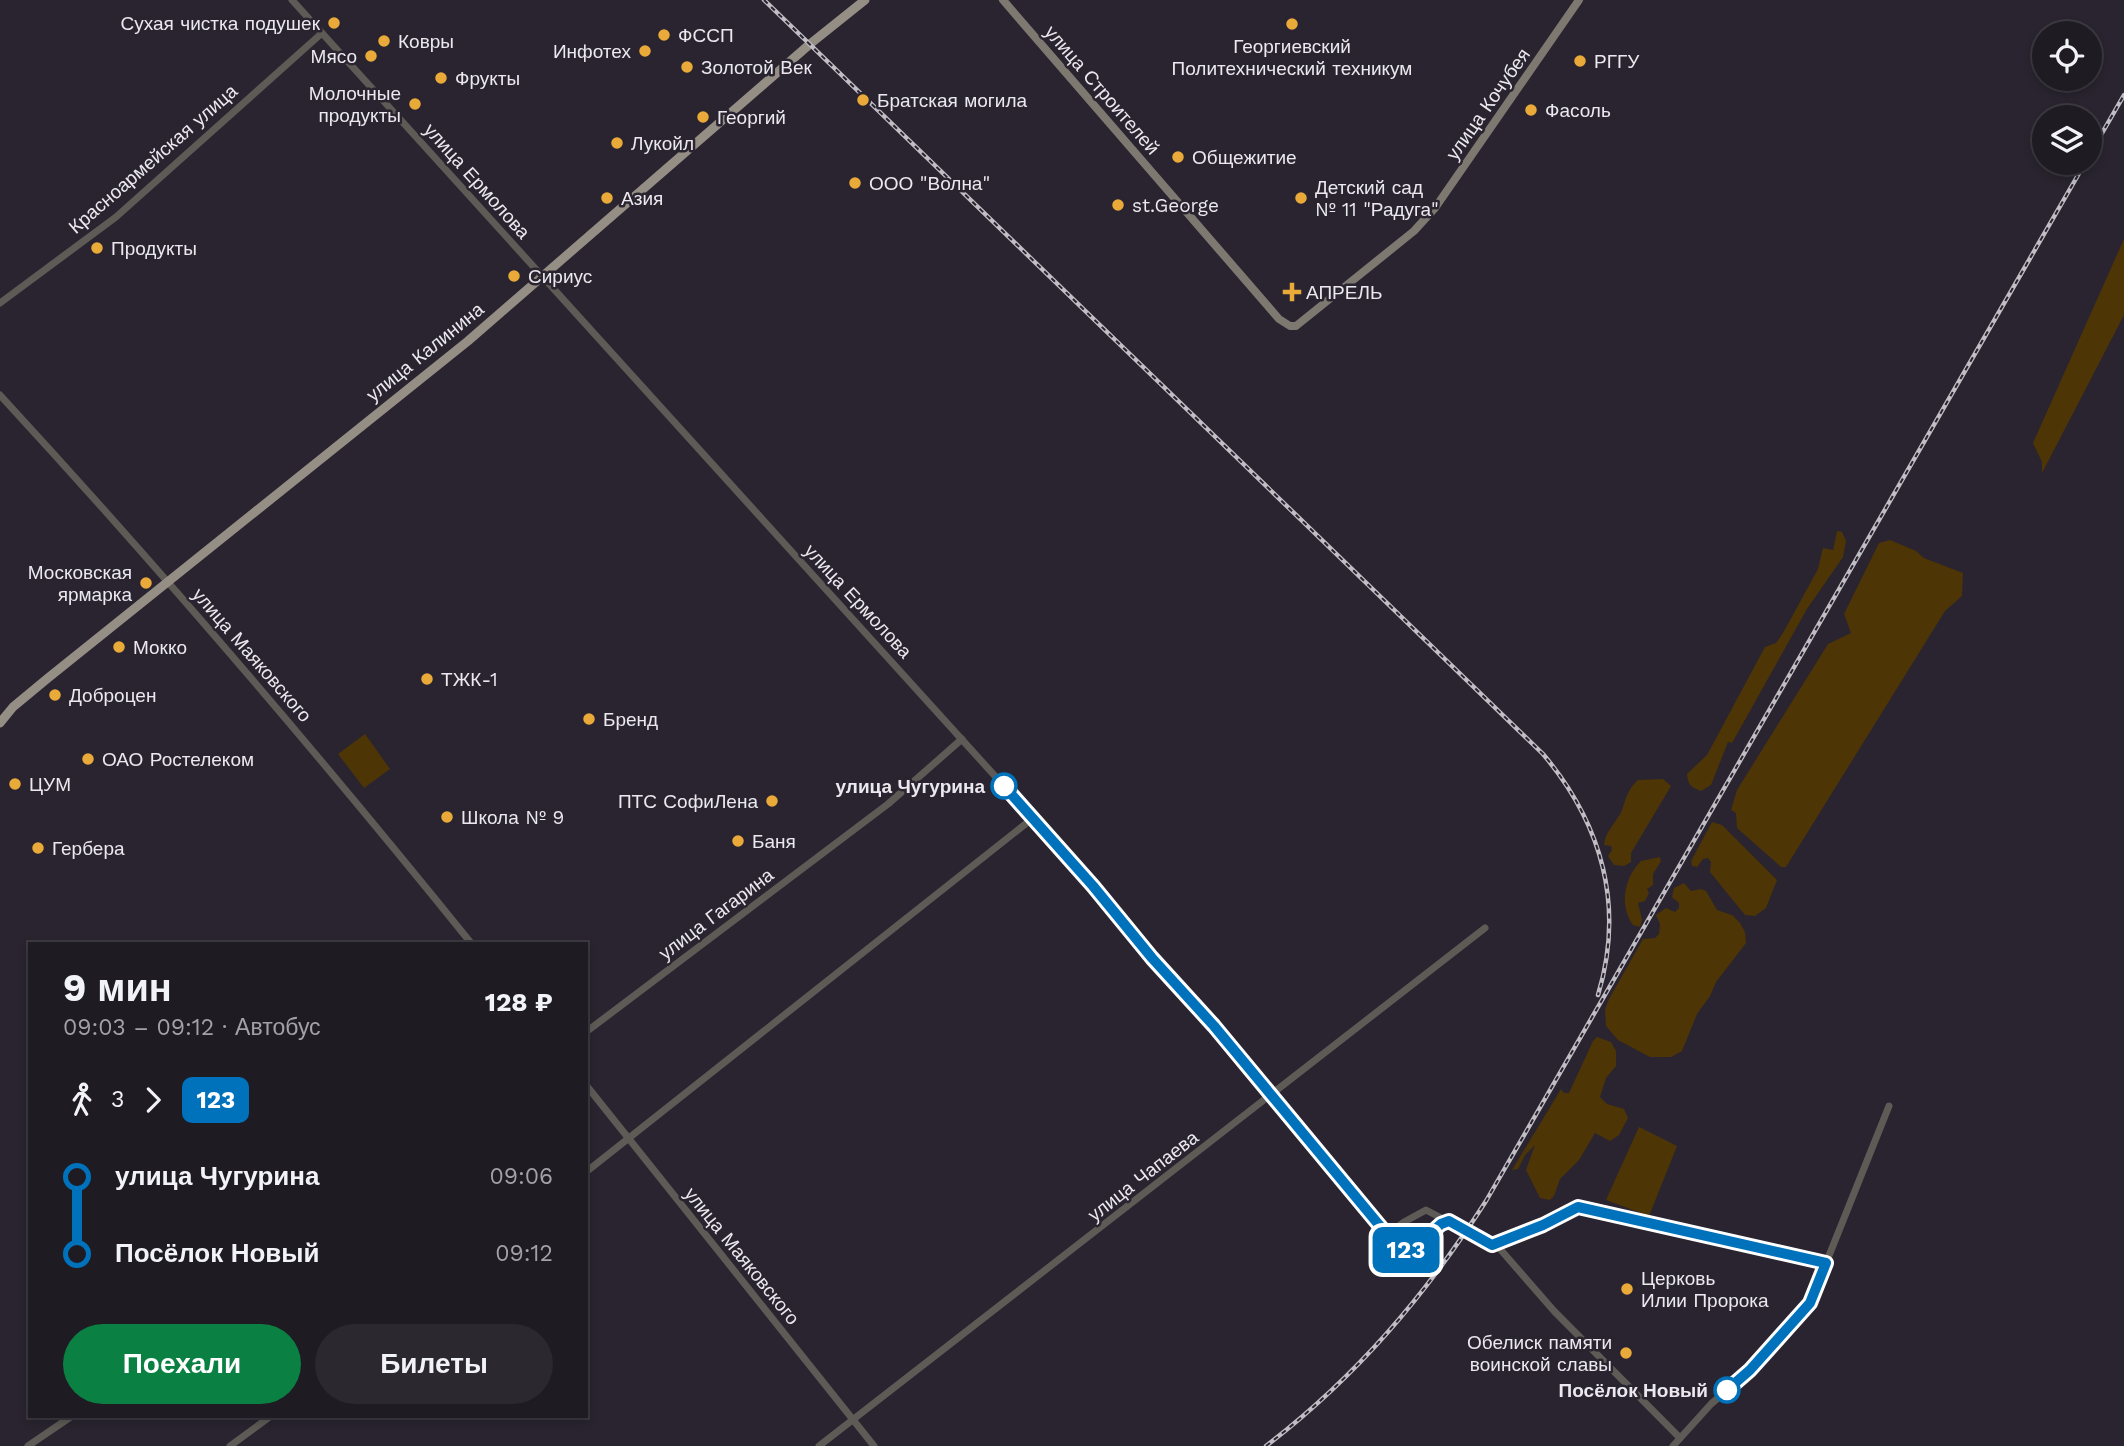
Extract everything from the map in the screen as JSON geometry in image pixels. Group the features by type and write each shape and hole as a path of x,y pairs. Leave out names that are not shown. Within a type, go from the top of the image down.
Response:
{"main road":[{"name":"улица Калинина","path":"0,723 17,704 468,341 810,44 865,0"},
{"name":"улица Строителей","path":"1003,0 1279,319 1290,326"},
{"name":"улица Кочубея","path":"1290,326 1296,326 1312,315 1414,231 1436,208 1579,0"}],"street":[{"name":"улица Ермолова","path":"292,0 1033,818 1152,958 1214,1026 1388,1234"},
{"name":"Красноармейская улица","path":"0,303 116,217 322,33"},
{"name":"улица Маяковского","path":"0,395 168,582 470,942"},
{"name":"улица Гагарина","path":"588,1030 888,804 962,739"},
{"path":"588,1170 1033,818"},
{"name":"улица Чапаева","path":"819,1446 1485,929"},
{"name":"улица Маяковского","path":"588,1087 874,1446"},
{"path":"1673,1446 1711,1404 1750,1370 1810,1303 1889,1106"},
{"path":"1492,1245 1543,1225 1578,1207 1826,1263"},
{"path":"1449,1221 1441,1224 1418,1246 1409,1250 1399,1249 1388,1234 1426,1210 1449,1221 1500,1249 1554,1311 1681,1438"},
{"path":"28,1446 69,1418"},
{"path":"230,1446 268,1418"}],"shaded area":[{"path":"2124,239 2124,315 2042,473 2042,462 2033,443"},
{"path":"1837,531 1842,532 1846,541 1843,557 1807,609 1732,743 1728,742 1711,785 1701,791 1695,788 1689,783 1687,774 1707,755 1765,647 1776,643 1783,633 1818,569 1823,548 1833,550"},
{"path":"1890,540 1916,551 1924,558 1963,573 1962,596 1945,611 1786,867 1781,867 1737,828 1736,813 1731,810 1737,790 1828,644 1851,633 1844,614 1879,543"},
{"path":"365,734 390,769 364,788 338,754"},
{"path":"1663,779 1671,786 1631,853 1631,862 1624,866 1614,865 1608,856 1612,850 1611,846 1604,845 1605,840 1630,790 1638,780"},
{"path":"1712,822 1722,825 1777,880 1766,908 1755,916 1745,915 1710,872 1711,862 1708,858 1703,859 1697,867 1692,866 1691,861"},
{"path":"1660,857 1661,861 1653,874 1653,885 1647,889 1649,893 1645,901 1638,903 1642,920 1640,927 1633,925 1626,909 1627,883 1641,861"},
{"path":"1684,883 1691,891 1706,891 1717,910 1732,915 1745,932 1746,943 1716,982 1697,1014 1682,1051 1671,1057 1650,1057 1618,1040 1606,1026 1605,1009 1643,939 1655,938 1659,934 1660,924 1656,915 1666,908 1675,912 1679,908 1679,903 1672,897 1674,888"},
{"path":"1597,1037 1611,1042 1616,1051 1616,1066 1606,1078 1600,1097 1607,1104 1624,1109 1628,1118 1619,1135 1610,1141 1595,1133 1579,1160 1560,1179 1554,1196 1550,1200 1540,1198 1526,1170 1535,1145 1525,1155 1518,1169 1512,1170 1561,1089 1564,1093 1569,1093"},
{"path":"1639,1127 1677,1146 1649,1216 1606,1200"}],"railway":[{"path":"764,0 1543,754 1580,809 1603,867 1609,930 1606,962 1598,995"},
{"path":"2102,133 2124,95"},
{"path":"1266,1446 1330,1392 1387,1333 1439,1270 1486,1201 2078,175"}],"bus line":[{"name":"123","path":"1004,786 1214,1026 1399,1249 1413,1249 1441,1224 1449,1221 1492,1245 1543,1225 1578,1207 1826,1263 1810,1303 1750,1370 1727,1390"}],"place":[{"name":"Сухая чистка подушек","path":"334,23"},
{"name":"Георгиевский Политехнический техникум","path":"1292,24"},
{"name":"ФССП","path":"664,35"},
{"name":"Ковры","path":"384,41"},
{"name":"Инфотех","path":"645,51"},
{"name":"Мясо","path":"371,56"},
{"name":"РГГУ","path":"1580,61"},
{"name":"Золотой Век","path":"687,67"},
{"name":"Фрукты","path":"441,78"},
{"name":"Братская могила","path":"863,100"},
{"name":"Молочные продукты","path":"415,104"},
{"name":"Фасоль","path":"1531,110"},
{"name":"Георгий","path":"703,117"},
{"name":"Лукойл","path":"617,143"},
{"name":"Общежитие","path":"1178,157"},
{"name":"ООО \"Волна\"","path":"855,183"},
{"name":"Азия","path":"607,198"},
{"name":"Детский сад № 11 \"Радуга\"","path":"1301,198"},
{"name":"st.George","path":"1118,205"},
{"name":"Продукты","path":"97,248"},
{"name":"Сириус","path":"514,276"},
{"name":"АПРЕЛЬ","path":"1292,292"},
{"name":"Московская ярмарка","path":"146,583"},
{"name":"Мокко","path":"119,647"},
{"name":"ТЖК-1","path":"427,679"},
{"name":"Доброцен","path":"55,695"},
{"name":"Бренд","path":"589,719"},
{"name":"ОАО Ростелеком","path":"88,759"},
{"name":"ЦУМ","path":"15,784"},
{"name":"улица Чугурина","path":"1004,786"},
{"name":"ПТС СофиЛена","path":"772,801"},
{"name":"Школа № 9","path":"447,817"},
{"name":"Баня","path":"738,841"},
{"name":"Гербера","path":"38,848"},
{"name":"Церковь Илии Пророка","path":"1627,1289"},
{"name":"Обелиск памяти воинской славы","path":"1626,1353"},
{"name":"Посёлок Новый","path":"1727,1390"}]}
